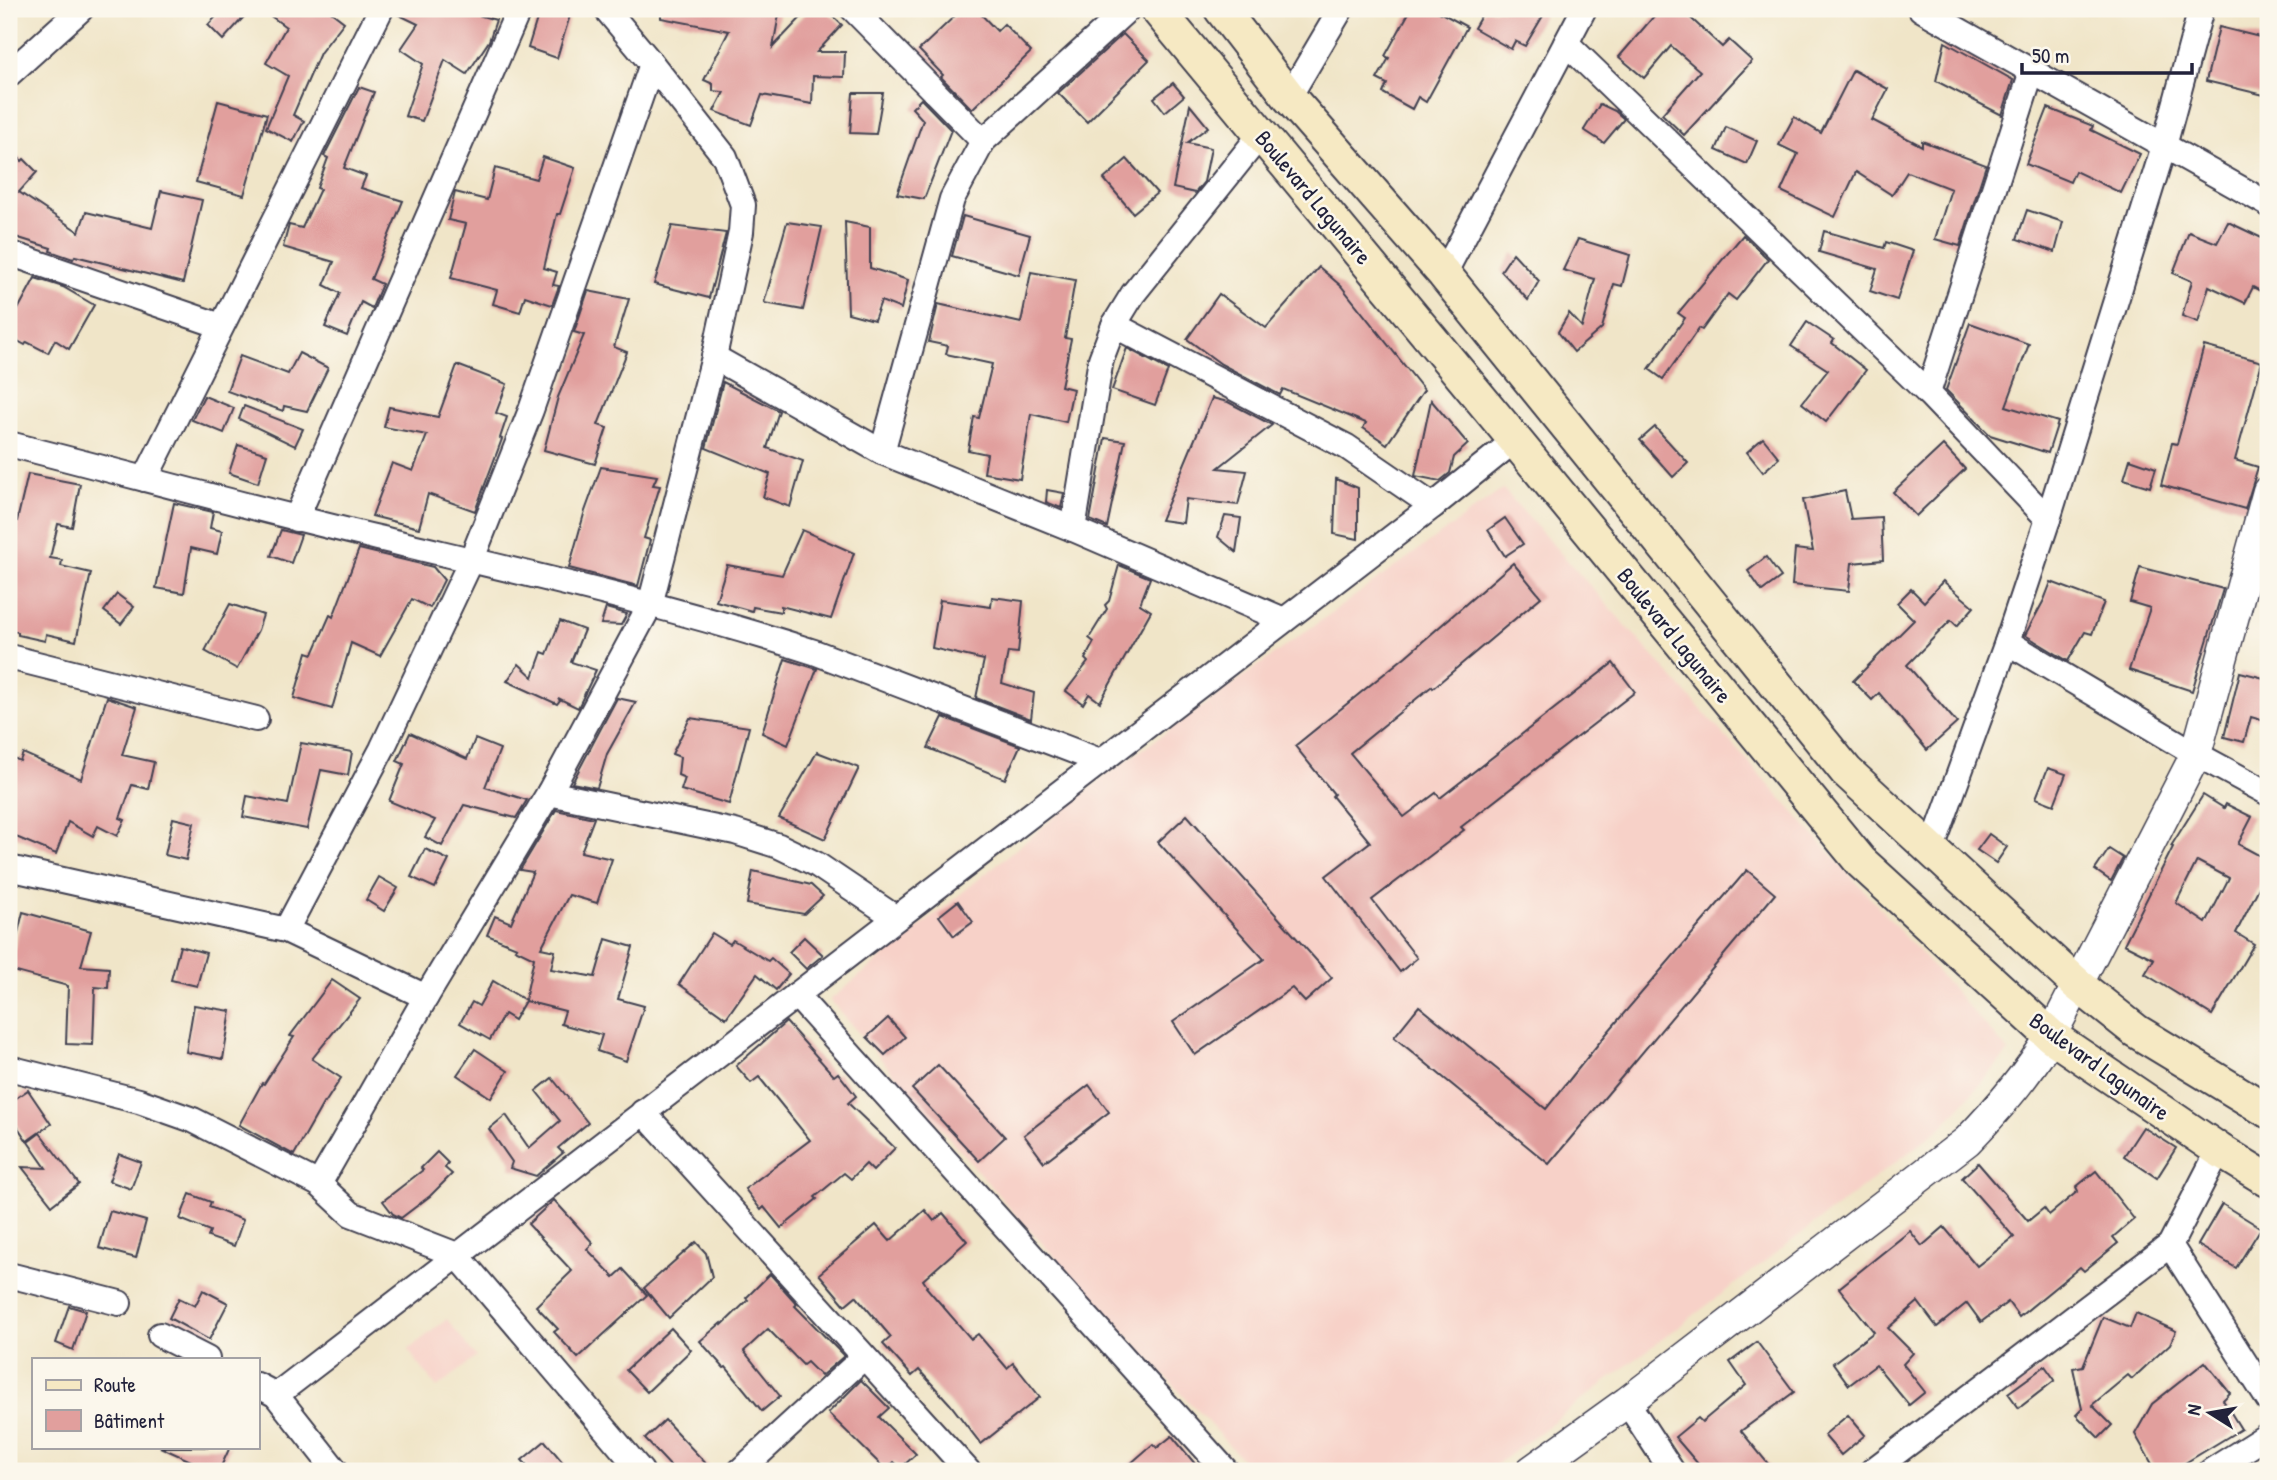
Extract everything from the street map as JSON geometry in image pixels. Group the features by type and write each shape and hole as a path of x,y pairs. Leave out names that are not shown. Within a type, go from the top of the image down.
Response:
{"main road":[{"name":"Boulevard Lagunaire","path":"1157,9 1861,862 2051,1036 2268,1180"},
{"name":"Boulevard Lagunaire","path":"1221,9 1289,97 1444,274 1846,771 2078,985 2136,1031 2268,1111"}],"street":[{"path":"9,74 81,9"},
{"path":"145,479 381,9"},
{"path":"296,519 519,9"},
{"path":"319,1184 426,996 549,793 650,605 714,357 741,232 743,205 725,157 606,9"},
{"path":"853,9 983,141"},
{"path":"882,452 952,199 983,141 1128,9"},
{"path":"1289,97 1341,9"},
{"path":"1444,274 1584,9"},
{"path":"1921,9 2268,204"},
{"path":"1931,850 2007,642 2048,519 2164,146 2202,9"},
{"path":"1566,43 1928,393 2048,519"},
{"path":"286,930 382,749 471,561 535,398 652,64"},
{"path":"1928,393 2032,71"},
{"path":"1073,529 1101,359 1114,325 1133,294 1261,134"},
{"path":"9,253 221,326"},
{"path":"1114,325 1347,447 1433,506"},
{"path":"714,357 882,452 1073,529 1284,620"},
{"path":"336,1471 267,1390 457,1255 1433,506 1515,440"},
{"path":"9,444 296,519 650,605 814,652 1100,761"},
{"path":"1531,1471 1627,1402 1967,1141 2002,1105 2032,1067 2078,985 2196,754 2268,491"},
{"path":"2007,642 2196,754 2268,793"},
{"path":"9,657 256,719"},
{"path":"549,793 734,831 779,846 816,864 896,918"},
{"path":"9,867 286,930 426,996"},
{"path":"796,995 1226,1471"},
{"path":"9,1068 139,1101 193,1120 319,1184 351,1214 457,1255 640,1471"},
{"path":"643,1112 968,1471"},
{"path":"1872,1471 2169,1245 2219,1150"},
{"path":"2169,1245 2268,1399"},
{"path":"9,1275 119,1303"},
{"path":"160,1335 205,1358"},
{"path":"740,1471 864,1357"},
{"path":"1627,1402 1672,1471"},
{"path":"2211,1471 2268,1435"}],"shaded area":[{"path":"1503,489 2009,1052 1941,1128 1488,1471 1253,1471 1014,1213 830,1000 1103,778"},
{"path":"447,1319 476,1357 437,1388 408,1350"}],"building":[{"path":"223,9 251,9 223,40 208,25"},
{"path":"261,9 327,9 344,22 320,53 293,115 304,121 293,142 266,128 288,76 266,63 286,27"},
{"path":"396,9 457,9 496,20 489,41 467,74 445,60 422,121 405,116 423,64 401,49 418,24 395,13"},
{"path":"540,9 572,9 557,58 528,48"},
{"path":"661,9 780,9 773,47 809,9 825,9 842,25 817,52 845,52 844,77 813,76 812,104 762,95 751,125 714,111 724,92 713,91 713,84 704,80 729,31 661,18"},
{"path":"962,9 976,9 997,31 1004,24 1031,52 972,109 919,50"},
{"path":"1411,9 1434,9 1467,27 1426,102 1418,97 1412,109 1383,93 1387,84 1377,79 1389,58 1385,56"},
{"path":"1485,9 1547,9 1525,46 1515,41 1511,49 1474,28"},
{"path":"1660,9 1681,9 1722,47 1729,40 1752,61 1684,135 1662,114 1700,71 1671,46 1644,78 1619,57"},
{"path":"2219,27 2268,39 2268,96 2206,81"},
{"path":"1123,34 1149,60 1087,122 1058,93"},
{"path":"1945,42 2013,80 2002,115 1936,81"},
{"path":"1853,70 1888,89 1872,120 1922,146 1922,141 1986,165 1960,246 1935,239 1951,189 1907,172 1892,195 1856,172 1835,217 1781,191 1798,154 1779,145 1794,117 1821,133"},
{"path":"1173,83 1184,96 1165,112 1154,98"},
{"path":"359,87 374,92 344,168 366,176 361,188 403,201 371,279 382,284 372,308 361,302 347,336 325,327 340,293 324,285 334,262 283,247 289,225 302,228 320,189 317,188 328,158 324,156"},
{"path":"853,93 883,93 876,134 850,133"},
{"path":"921,99 951,130 924,199 897,194 923,120 912,108"},
{"path":"218,101 267,114 244,195 196,182"},
{"path":"1600,104 1624,119 1604,143 1584,130"},
{"path":"1190,105 1208,127 1187,143 1211,148 1204,182 1195,193 1173,188"},
{"path":"2048,108 2093,126 2091,130 2140,154 2121,193 2075,171 2070,182 2026,164"},
{"path":"1726,127 1757,141 1747,164 1716,150"},
{"path":"9,149 37,172 19,192 79,232 86,212 152,228 161,191 202,200 183,283 75,256 73,259 50,251 51,248 9,235"},
{"path":"543,157 575,168 560,214 557,214 544,268 557,272 553,285 559,286 552,305 525,296 520,312 493,304 497,290 451,278 466,224 448,220 455,192 487,200 495,168 536,179"},
{"path":"1127,159 1157,193 1133,213 1104,179"},
{"path":"2027,210 2063,222 2055,252 2017,239"},
{"path":"963,216 1030,235 1019,275 952,256"},
{"path":"787,222 822,227 803,310 764,303"},
{"path":"845,222 870,227 870,268 908,280 901,309 881,301 874,320 848,313"},
{"path":"2228,222 2268,241 2268,295 2253,287 2245,303 2209,286 2198,322 2182,316 2192,281 2173,273 2189,232 2217,243"},
{"path":"672,226 726,233 709,298 654,284"},
{"path":"1824,231 1884,248 1886,242 1913,251 1897,300 1870,291 1877,269 1819,252"},
{"path":"1743,235 1768,259 1736,300 1728,294 1702,330 1699,328 1663,379 1649,369 1685,318 1678,313"},
{"path":"1578,239 1630,255 1622,286 1614,284 1602,328 1574,352 1558,332 1569,313 1582,327 1595,279 1563,270"},
{"path":"1513,253 1539,281 1528,300 1501,271"},
{"path":"1319,267 1341,286 1424,390 1387,444 1363,428 1366,423 1283,389 1280,395 1221,364 1187,339 1219,294 1266,328"},
{"path":"1031,272 1075,280 1065,338 1071,339 1061,386 1073,389 1066,422 1031,414 1020,479 984,473 987,454 968,450 974,417 979,418 992,364 946,354 948,346 929,342 938,304 1021,323"},
{"path":"35,278 63,287 94,305 69,349 55,340 48,353 9,336 9,326"},
{"path":"588,291 629,299 614,347 627,352 598,425 607,428 595,464 544,450 558,397 584,335 574,332"},
{"path":"1807,322 1834,340 1832,343 1866,370 1826,422 1802,403 1828,370 1791,346"},
{"path":"1970,323 2029,344 2006,406 2058,422 2048,453 1990,435 1946,390"},
{"path":"2204,346 2262,362 2235,460 2258,467 2245,509 2161,485 2172,443 2177,444"},
{"path":"1127,348 1168,370 1155,405 1112,390"},
{"path":"299,353 328,368 307,411 284,406 283,411 227,391 240,356 288,374"},
{"path":"457,365 507,384 496,413 507,417 500,438 502,439 475,511 428,494 419,528 372,516 392,463 413,471 427,435 384,427 389,407 438,417"},
{"path":"723,382 779,411 767,448 803,461 790,507 763,497 770,474 706,448"},
{"path":"204,396 234,408 224,433 192,420"},
{"path":"1212,398 1228,402 1272,425 1218,468 1247,471 1238,505 1186,499 1183,523 1161,520"},
{"path":"1431,400 1468,444 1454,457 1450,473 1440,481 1415,476"},
{"path":"244,406 303,429 295,446 239,419"},
{"path":"1655,427 1688,463 1673,477 1640,440"},
{"path":"1105,438 1125,441 1107,527 1090,520"},
{"path":"1763,438 1779,458 1763,472 1747,452"},
{"path":"238,445 267,454 258,483 229,473"},
{"path":"1943,445 1965,469 1916,516 1893,492"},
{"path":"2130,459 2156,468 2150,487 2124,479"},
{"path":"601,467 657,476 653,485 660,486 644,538 650,540 638,586 569,568"},
{"path":"28,474 80,484 72,527 58,524 50,558 62,560 61,566 91,573 76,641 46,634 45,641 18,635 18,632 9,630 9,541 13,520 17,521"},
{"path":"1336,479 1358,488 1358,539 1334,534"},
{"path":"1047,490 1064,493 1061,508 1046,502"},
{"path":"1845,491 1851,519 1881,517 1883,560 1852,563 1849,591 1792,585 1795,549 1813,551 1803,500"},
{"path":"174,503 213,512 210,528 222,531 217,554 191,548 184,593 156,588"},
{"path":"1225,516 1241,518 1236,552 1218,537"},
{"path":"1505,518 1523,544 1505,556 1488,530"},
{"path":"281,530 301,535 291,563 271,556"},
{"path":"802,530 854,553 831,619 781,606 781,612 753,607 752,611 716,601 727,565 782,575"},
{"path":"359,549 433,567 444,580 430,608 412,599 380,656 351,643 332,709 294,698 307,652 313,654 330,615 333,617"},
{"path":"1766,557 1781,577 1762,591 1748,571"},
{"path":"1513,563 1541,597 1433,688 1432,686 1350,753 1404,817 1436,793 1440,798 1613,663 1635,692 1461,827 1464,830 1372,900 1417,958 1400,972 1326,876 1370,842 1295,746 1406,656"},
{"path":"1119,565 1150,578 1140,604 1151,611 1100,702 1089,694 1083,704 1066,691 1088,662 1085,659 1094,642 1089,638 1107,609 1105,605 1109,601"},
{"path":"2140,567 2223,589 2192,691 2129,670 2150,608 2130,602"},
{"path":"1943,581 1974,607 1957,626 1951,620 1907,665 1957,723 1927,750 1879,693 1872,700 1853,681 1914,620 1897,603 1911,589 1924,602"},
{"path":"2051,582 2104,602 2092,634 2085,632 2068,661 2025,635"},
{"path":"117,594 134,607 121,624 104,611"},
{"path":"992,597 1023,601 1018,653 1008,652 1002,683 1034,693 1031,719 976,698 984,660 932,648 940,600 991,607"},
{"path":"230,604 263,615 237,669 205,651"},
{"path":"606,608 627,614 621,625 601,624"},
{"path":"560,621 584,630 571,662 596,670 578,708 558,698 560,700 557,704 507,681 519,664 533,677 542,652 547,654"},
{"path":"785,659 817,669 788,745 762,733"},
{"path":"2240,672 2268,679 2268,722 2251,717 2244,742 2224,737"},
{"path":"107,697 137,707 122,755 154,762 148,789 132,785 120,818 125,820 117,836 98,826 93,836 68,822 56,854 9,834 9,756 20,761 23,753 81,779"},
{"path":"617,698 636,702 607,754 597,788 572,783"},
{"path":"943,717 1020,746 1005,779 928,748"},
{"path":"690,718 749,727 729,804 681,790 685,778 678,775 680,757 672,754"},
{"path":"410,733 467,759 475,739 500,749 485,787 527,800 516,818 464,805 442,846 425,837 435,820 389,801 404,764 397,761"},
{"path":"301,743 352,752 348,775 321,770 307,829 243,817 247,796 288,804"},
{"path":"817,752 859,768 825,839 779,818"},
{"path":"2048,768 2066,774 2054,805 2036,798"},
{"path":"2203,795 2224,808 2226,804 2252,817 2238,844 2268,860 2268,870 2236,933 2254,944 2212,1015 2145,974 2154,959 2124,944 2173,847 2171,846","holes":["2197,861 2229,878 2206,923 2176,903"]},
{"path":"556,810 594,818 581,852 612,859 597,903 569,895 541,948 555,951 551,969 595,977 606,939 633,947 618,999 644,1006 626,1061 597,1051 602,1035 561,1024 565,1011 525,1001 514,1020 504,1014 490,1040 460,1023 472,1002 479,1006 493,981 525,1000 534,958 515,949 517,947 487,935 495,916 511,923 533,872 520,870"},
{"path":"1187,815 1332,978 1305,1002 1292,988 1195,1055 1173,1022 1264,959 1158,842"},
{"path":"173,818 194,823 186,860 165,855"},
{"path":"1989,834 2007,847 1996,863 1977,850"},
{"path":"425,849 449,860 435,888 411,877"},
{"path":"2109,849 2123,858 2111,881 2095,870"},
{"path":"1747,870 1775,894 1549,1164 1394,1037 1419,1006 1546,1109 1607,1033"},
{"path":"753,871 811,885 823,896 804,914 747,904"},
{"path":"379,877 398,888 384,911 366,900"},
{"path":"958,901 973,922 954,936 939,916"},
{"path":"23,912 91,931 81,966 109,968 108,988 95,987 93,1045 66,1044 68,986 9,970"},
{"path":"712,933 730,944 733,940 768,961 771,958 789,974 776,990 757,974 726,1018 679,984"},
{"path":"804,937 823,955 806,969 789,952"},
{"path":"180,946 206,953 197,986 171,980"},
{"path":"332,980 360,999 312,1059 341,1078 294,1155 239,1125 262,1083 264,1084 294,1037 290,1036"},
{"path":"194,1005 231,1011 223,1059 186,1052"},
{"path":"888,1018 905,1037 885,1055 867,1037"},
{"path":"786,1022 834,1076 838,1073 856,1096 848,1103 895,1148 873,1171 866,1164 851,1179 844,1173 781,1228 764,1207 761,1210 745,1189 810,1140 759,1077 751,1083 736,1066"},
{"path":"475,1049 508,1071 491,1098 457,1075"},
{"path":"938,1065 1005,1137 979,1161 912,1089"},
{"path":"552,1078 588,1123 558,1148 563,1153 536,1176 510,1168 512,1162 489,1129 506,1115 529,1148 560,1121 536,1091"},
{"path":"1089,1085 1109,1112 1044,1162 1024,1135"},
{"path":"28,1090 51,1124 27,1141 9,1114 9,1103"},
{"path":"2143,1127 2176,1148 2157,1178 2124,1156"},
{"path":"40,1133 79,1184 52,1205 22,1167 46,1168 28,1142"},
{"path":"437,1152 448,1163 445,1168 452,1174 430,1196 401,1218 393,1214 383,1201 423,1170 421,1168"},
{"path":"119,1154 141,1162 131,1189 109,1181"},
{"path":"1978,1163 2028,1221 2044,1208 2049,1215 2078,1191 2076,1187 2096,1171 2134,1219 2113,1237 2118,1243 2084,1271 2080,1267 2019,1317 2008,1302 1981,1322 1967,1303 1937,1327 1918,1302 1888,1328 1913,1353 1903,1364 1925,1392 1909,1405 1876,1365 1849,1385 1833,1363 1874,1332 1839,1288 1910,1231 1922,1246 1944,1227 1977,1266 2014,1237 1962,1178"},
{"path":"190,1194 211,1202 209,1207 243,1220 234,1246 208,1237 210,1231 180,1219"},
{"path":"554,1200 593,1243 587,1249 614,1277 623,1269 647,1295 578,1358 554,1332 558,1329 536,1306 572,1271 528,1224"},
{"path":"2222,1204 2261,1228 2236,1268 2198,1245"},
{"path":"925,1210 934,1221 943,1213 967,1241 923,1280 926,1287 971,1339 978,1334 1007,1368 1013,1363 1040,1397 981,1444 919,1370 912,1376 883,1344 891,1337 856,1296 845,1305 819,1274 876,1225 890,1241"},
{"path":"110,1211 146,1221 136,1258 99,1248"},
{"path":"696,1242 706,1253 712,1277 669,1318 644,1288"},
{"path":"770,1274 797,1304 795,1306 844,1356 821,1376 807,1362 803,1365 768,1329 744,1351 780,1396 762,1411 726,1367 724,1368 700,1341 721,1323 722,1325"},
{"path":"203,1290 228,1303 209,1340 169,1318 179,1298 195,1306"},
{"path":"69,1306 86,1311 73,1350 56,1343"},
{"path":"2136,1313 2176,1331 2170,1344 2132,1379 2128,1375 2092,1405 2112,1425 2099,1438 2076,1415 2082,1409 2073,1368 2083,1366 2103,1317 2130,1328"},
{"path":"671,1328 691,1350 647,1392 626,1370"},
{"path":"1757,1342 1794,1392 1741,1431 1774,1471 1704,1471 1675,1437 1698,1418 1702,1422 1746,1385 1730,1362"},
{"path":"2205,1362 2230,1393 2223,1400 2241,1429 2172,1471 2156,1471 2135,1434 2152,1404"},
{"path":"2045,1366 2055,1380 2019,1408 2008,1393"},
{"path":"861,1380 889,1408 879,1417 916,1454 901,1468 894,1462 886,1470 828,1413"},
{"path":"1848,1415 1865,1435 1841,1455 1824,1435"},
{"path":"665,1420 713,1471 675,1471 645,1439"},
{"path":"1172,1436 1201,1471 1122,1471 1153,1444 1157,1448"},
{"path":"545,1441 570,1471 532,1471 522,1460"},
{"path":"162,1448 230,1448 219,1471 213,1471"}]}
